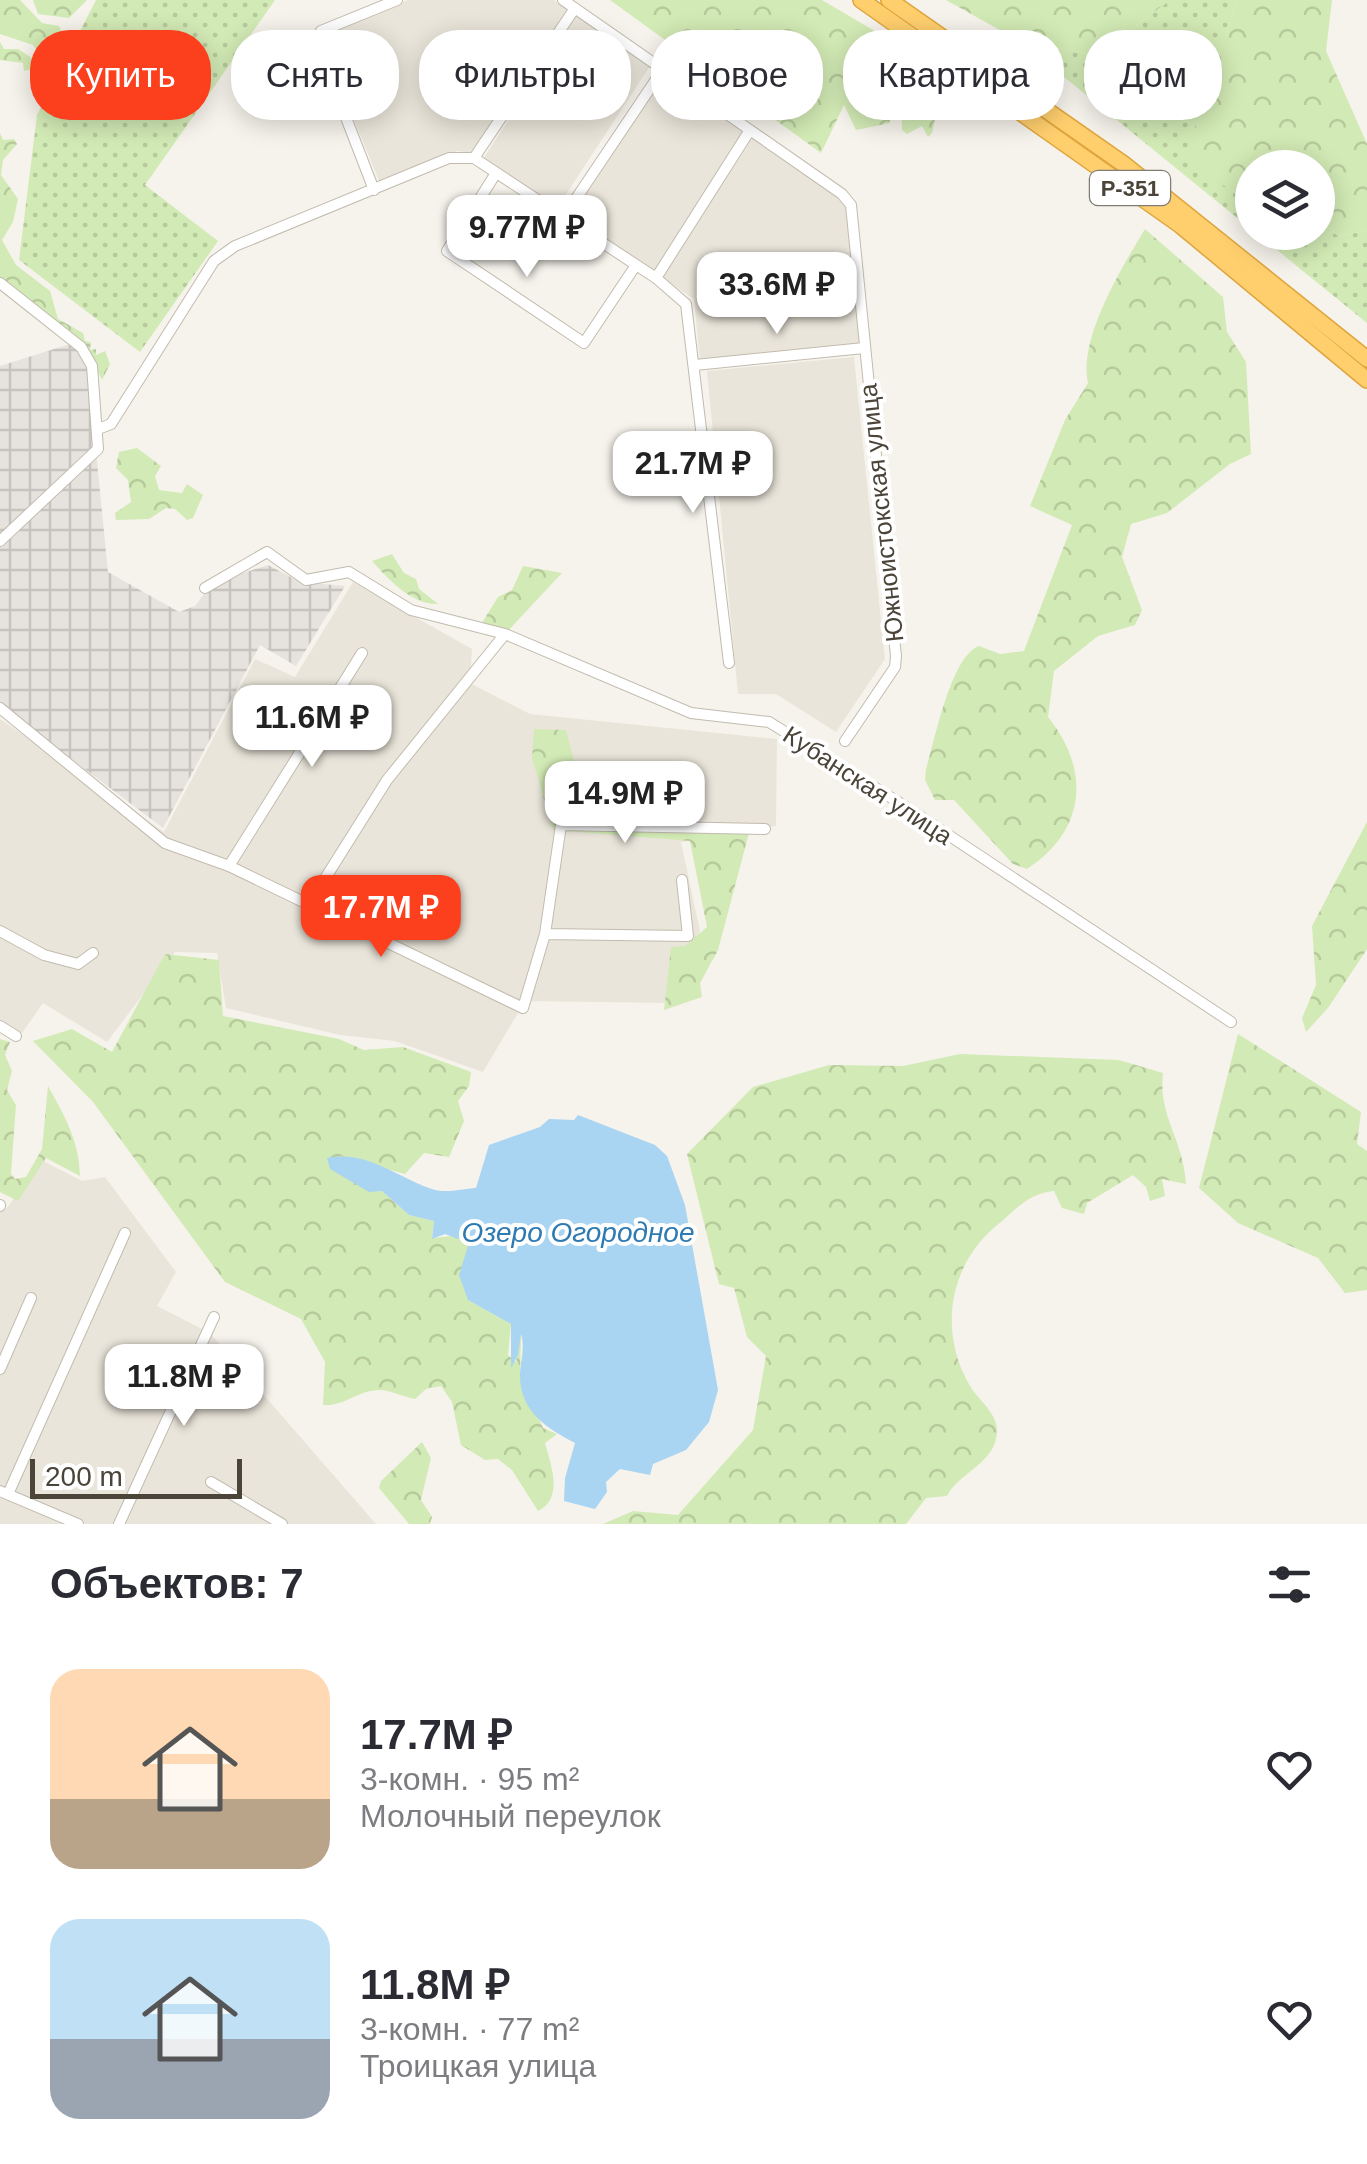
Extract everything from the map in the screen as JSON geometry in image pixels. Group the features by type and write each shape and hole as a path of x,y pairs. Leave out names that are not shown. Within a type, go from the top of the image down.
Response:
{"highway":[{"name":"Р-351","path":"862,0 1167,216 1367,380"},
{"name":"Р-351","path":"889,0 1126,165 1367,360"}],"street":[{"path":"374,190 317,37 397,0"},
{"name":"Южноистокская улица","path":"563,0 651,61"},
{"path":"474,158 575,8"},
{"path":"563,218 651,87"},
{"name":"Южноистокская улица","path":"736,120 850,202 896,656 895,667 846,741"},
{"path":"656,278 750,130"},
{"path":"98,429 111,424 214,261 234,246 449,158 474,158 656,278 686,304 728,663"},
{"path":"496,173 448,251 584,343 636,265"},
{"path":"0,283 80,347 96,377 98,429 98,449 0,541"},
{"path":"695,365 864,348"},
{"name":"Кубанская улица","path":"205,588 267,552 306,580 349,572 411,610 505,634 690,712 769,722 903,805 1231,1022"},
{"path":"308,904 387,780 505,634"},
{"path":"229,866 362,653"},
{"path":"0,708 165,843 229,866 522,1008 545,934 562,824 765,829"},
{"path":"545,934 688,936 682,880"},
{"path":"0,930 44,955 78,964 94,953"},
{"path":"0,1026 16,1036"},
{"path":"78,1524 4,1493 124,1232"},
{"path":"0,1369 30,1298"},
{"path":"118,1524 214,1317"},
{"path":"211,1482 282,1524"}],"shaded area":[{"path":"408,0 554,0 567,9 553,30 419,30 419,120 495,120 473,153 457,151 380,183 354,120 399,120 399,30 337,30"},
{"path":"577,15 598,30 567,30"},
{"path":"631,53 650,66 631,95"},
{"path":"651,94 651,120 730,120 746,131 655,273 569,216"},
{"path":"508,120 615,120 557,208 483,159"},
{"path":"754,136 843,198 861,345 700,361 694,299 661,277"},
{"path":"70,344 87,360 108,572 179,612 195,606 204,594 240,574 268,565 300,582 345,586 296,666 260,645 163,828 0,705 0,366"},
{"path":"854,357 885,659 836,732 776,694 738,694 707,371"},
{"path":"353,582 472,649 470,683 530,714 777,739 776,826 681,842 700,931 669,1003 525,1001 483,1072 395,1041 340,1035 226,1008 217,953 175,952 107,1042 43,1003 22,1033 0,1019 0,719 164,832 255,659 295,677"},
{"path":"43,1161 82,1181 105,1177 176,1272 157,1306 210,1333 376,1524 0,1524 0,1204 6,1209"}],"green space":[{"path":"0,0 20,0 42,23 59,26 61,30 30,30 30,44 0,34"},
{"path":"33,0 87,0 69,18 38,14"},
{"path":"96,0 275,0 254,30 231,30 231,63 211,91 211,30 81,30"},
{"path":"610,0 822,0 873,30 843,30 843,107 821,153 775,120 823,120 823,30 651,30"},
{"path":"946,0 1170,0 1131,30 1084,30 1084,53 1064,49 1064,30 1000,30"},
{"path":"1170,0 1237,0 1222,46 1222,30 1131,30"},
{"path":"1237,0 1332,0 1326,51 1367,144 1367,230 1335,234 1335,150 1235,150 1235,194 1185,157 1197,120 1222,120 1222,45"},
{"path":"0,42 4,49 18,49 30,57 30,70 24,71 23,63 0,60"},
{"path":"1064,49 1084,53 1084,93 1064,77"},
{"path":"36,120 191,120 145,185 218,241 140,352 19,260"},
{"path":"851,120 890,120 890,123 856,130"},
{"path":"902,120 935,120 928,137 922,126 907,134 902,130"},
{"path":"1117,120 1198,120 1186,156 1235,193 1235,216"},
{"path":"0,133 3,140 14,139 17,144 3,160 1,175 18,199 13,222 2,240 16,265 50,291 58,319 83,333 85,341 91,342 90,350 96,349 96,355 105,351 110,364 102,380 94,365 0,279"},
{"path":"1145,229 1223,297 1227,332 1246,362 1251,454 1230,464 1167,513 1131,524 1122,557 1142,610 1135,625 1098,636 1054,671 1048,717 1071,758 1076,799 1061,837 1027,869 1013,864 954,800 935,800 925,780 926,769 952,682 969,653 979,646 1000,654 1024,651 1072,525 1030,506 1065,420 1088,383 1089,346 1104,304"},
{"path":"1367,230 1367,323 1277,250 1335,250 1335,234"},
{"path":"137,448 161,466 155,476 159,490 182,493 187,484 203,495 193,518 187,520 175,509 166,508 149,519 116,520 115,513 131,502 128,480 116,468 119,452"},
{"path":"392,554 404,573 416,579 419,589 438,604 410,596 372,561"},
{"path":"523,566 562,573 505,634 480,626 498,597 512,590"},
{"path":"534,729 566,730 575,765 611,779 621,821 749,833 718,950 700,983 702,997 664,1010 671,947 685,946 707,927 690,841 553,830 532,758"},
{"path":"1367,822 1367,949 1328,1008 1306,1032 1302,1018 1316,985 1312,926"},
{"path":"165,954 219,960 223,1016 339,1039 364,1050 403,1047 471,1072 469,1086 458,1101 464,1121 449,1157 424,1153 405,1174 340,1156 361,1186 382,1191 409,1215 434,1221 432,1238 464,1235 468,1246 468,1300 511,1324 508,1355 516,1362 521,1333 520,1376 543,1428 557,1434 545,1443 553,1490 546,1505 538,1511 512,1470 498,1459 485,1460 461,1445 452,1402 441,1386 426,1389 415,1399 373,1390 323,1405 325,1362 301,1319 225,1282 93,1102 33,1041 72,1029 112,1052"},
{"path":"1238,1034 1361,1112 1357,1144 1367,1151 1367,1290 1345,1293 1318,1258 1238,1223 1199,1188"},
{"path":"0,1039 10,1042 5,1055 12,1071 7,1090 16,1105 11,1174 15,1179 26,1177 42,1149 48,1086 70,1129 79,1163 80,1176 46,1158 18,1201 0,1192"},
{"path":"960,1054 1119,1060 1163,1073 1164,1102 1186,1184 1162,1179 1165,1196 1150,1201 1146,1187 1133,1175 1087,1203 1084,1214 1062,1208 1054,1191 1045,1192 1023,1203 980,1242 959,1280 952,1322 960,1365 996,1423 996,1439 987,1456 947,1496 926,1498 906,1524 603,1524 633,1511 678,1515 753,1430 766,1356 747,1337 734,1288 719,1284 687,1154 753,1087 829,1065 903,1066"},
{"path":"422,1442 431,1458 421,1500 432,1517 430,1524 409,1524 379,1488 381,1481"}],"water":[{"name":"Озеро Огородное","path":"578,1115 655,1145 667,1156 685,1205 718,1390 709,1422 686,1450 653,1464 650,1475 620,1469 606,1482 607,1492 595,1509 564,1501 565,1478 575,1443 536,1417 524,1398 521,1334 518,1355 511,1368 511,1324 468,1300 459,1275 468,1246 464,1236 458,1239 445,1234 432,1239 434,1221 409,1215 382,1191 369,1192 330,1169 327,1158 370,1162 435,1190 476,1188 489,1145 540,1127 549,1119 574,1120"}]}
